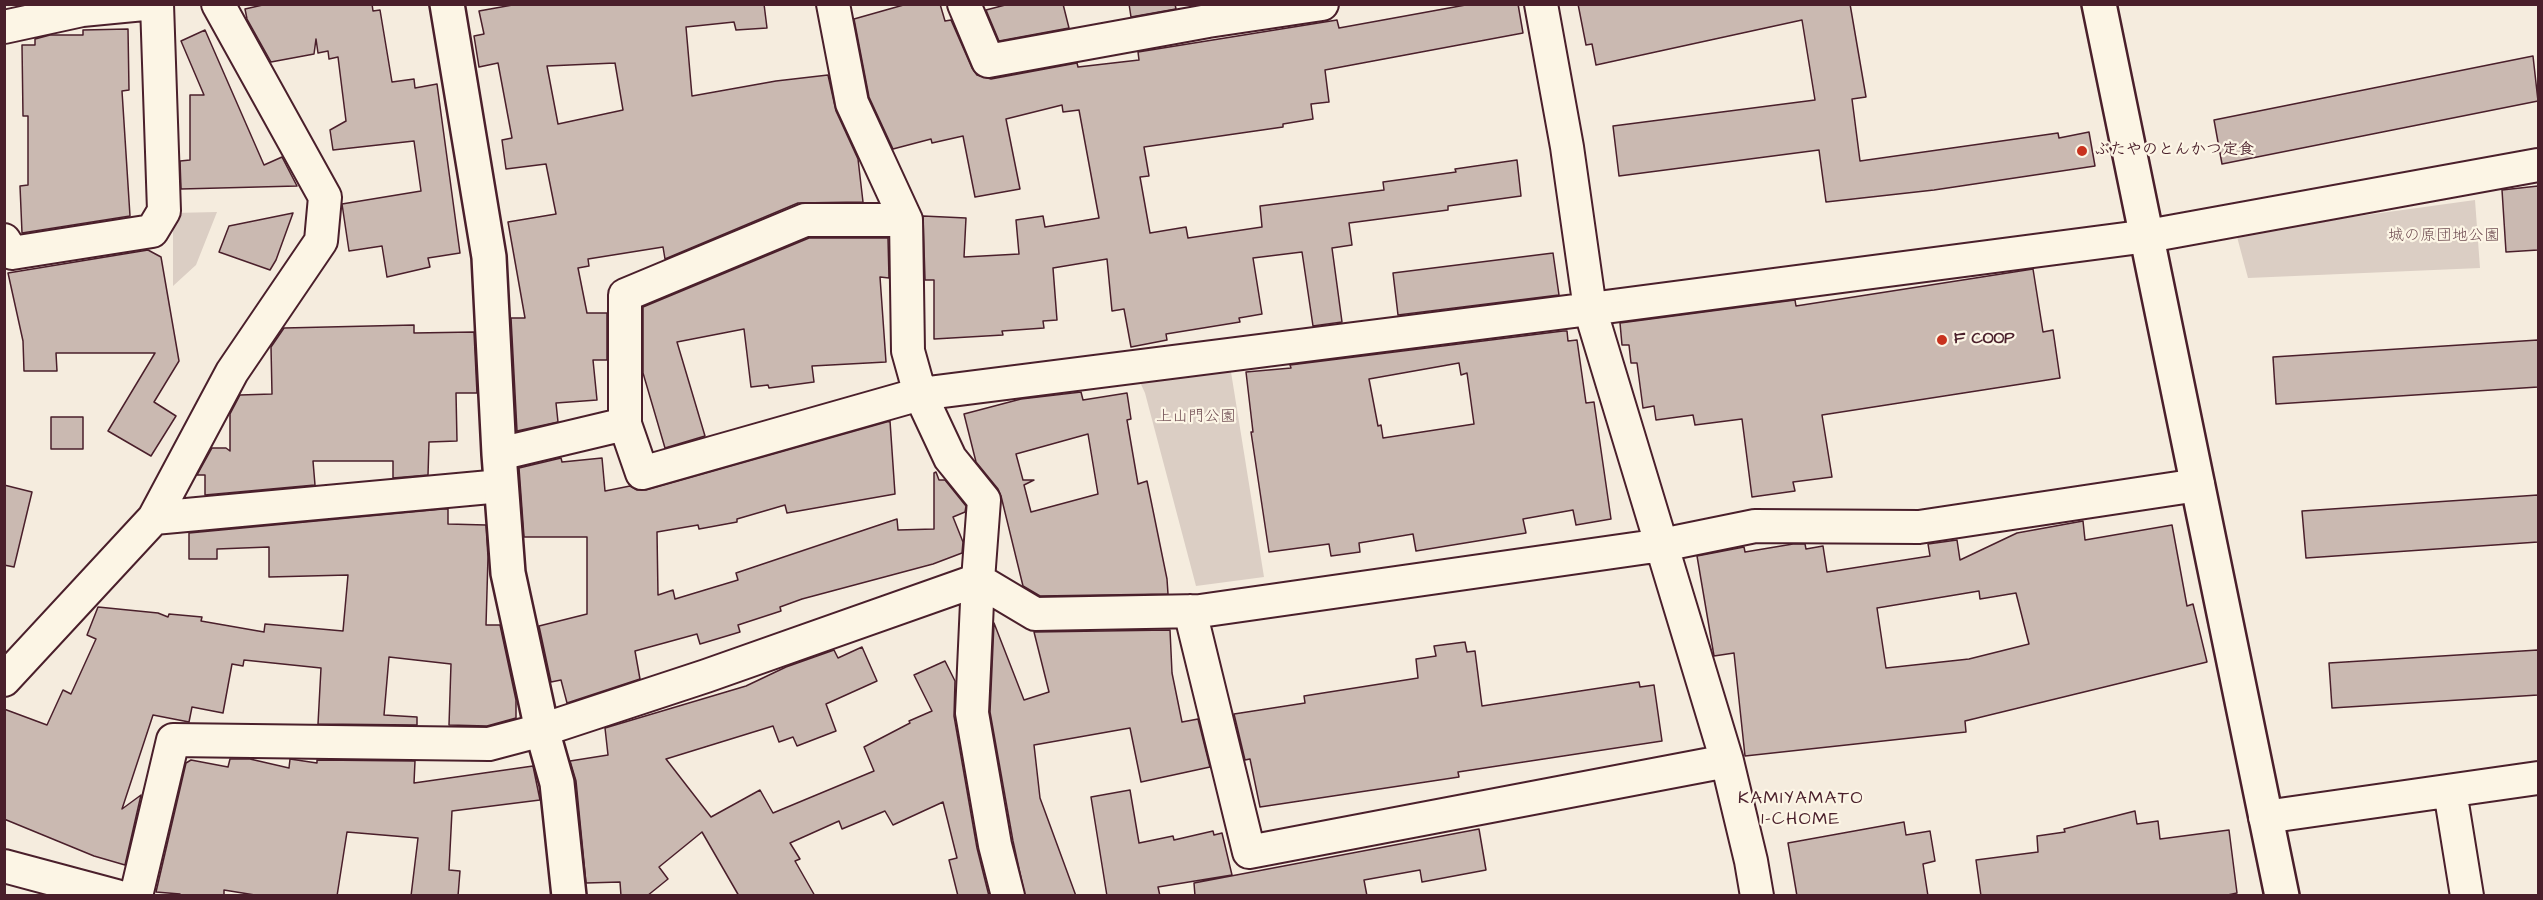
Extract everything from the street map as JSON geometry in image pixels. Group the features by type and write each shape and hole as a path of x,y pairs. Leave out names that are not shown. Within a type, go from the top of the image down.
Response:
{"street":[{"path":"4,27 82,10 144,4"},
{"path":"4,240 12,253 152,231 164,212 157,4"},
{"path":"4,680 16,651 154,518 232,372 321,241 325,197 218,4"},
{"path":"447,4 489,257 500,470 508,573 542,730 557,783 569,896"},
{"path":"833,4 852,103 906,220 908,351 920,394 950,458 984,500 972,713 995,845 1008,896"},
{"path":"964,4 988,61 1192,14 1322,4"},
{"path":"1540,4 1567,147 1590,309 1727,761 1757,896"},
{"path":"2099,4 2282,896"},
{"path":"906,220 805,220 625,295 625,424 642,473 920,394 2148,236 2538,165"},
{"path":"154,518 500,470 625,424"},
{"path":"978,580 1035,614 1190,611 1662,545 1755,526 1918,527 2198,485"},
{"path":"136,896 173,740 489,744 542,730 706,676 978,580"},
{"path":"1190,611 1250,852 1727,761"},
{"path":"2265,817 2538,778"},
{"path":"2450,790 2467,896"},
{"path":"4,866 39,886 116,896"}],"green space":[{"name":"城の原団地公園","path":"2475,200 2480,268 2248,278 2236,233"},
{"path":"217,212 196,265 173,286 173,213"},
{"name":"上山門公園","path":"1231,372 1264,577 1196,586 1145,393 1139,380"}],"building":[{"path":"267,4 372,4 373,11 380,10 392,82 414,79 415,88 437,84 460,253 428,258 430,267 387,277 382,246 349,251 342,204 421,191 414,141 333,150 330,130 346,121 338,57 329,59 328,51 318,53 316,39 314,54 271,62 247,19 245,9"},
{"path":"518,4 764,4 767,28 736,30 734,22 686,27 692,96 776,81 828,75 836,111 858,159 863,202 798,203 665,259 663,247 588,259 589,266 578,268 587,313 607,313 607,360 593,360 597,400 556,403 558,422 517,431 511,318 525,318 508,222 556,214 546,164 506,169 502,140 512,138 498,63 479,67 474,36 484,34 479,11","holes":["615,63 623,110 558,124 547,66"]},
{"path":"907,4 940,4 945,21 951,20 972,68 977,75 991,79 1077,63 1078,67 1139,60 1138,52 1337,20 1339,28 1471,4 1518,4 1523,33 1325,70 1329,102 1311,104 1313,119 1283,124 1283,127 1144,147 1149,176 1140,177 1150,233 1186,227 1188,238 1262,227 1260,206 1384,190 1383,182 1456,172 1455,169 1517,160 1521,196 1448,206 1448,210 1349,223 1352,245 1332,248 1342,322 1313,326 1302,252 1253,258 1262,314 1239,318 1240,322 1166,334 1167,340 1131,347 1124,309 1112,311 1107,259 1053,268 1057,320 1043,321 1044,328 1002,331 1003,335 934,339 934,280 925,280 923,216 966,218 964,257 1019,254 1016,220 1043,216 1045,227 1099,218 1079,110 1063,112 1062,105 1006,119 1020,189 975,197 963,136 932,143 931,139 893,149 869,97 854,19"},
{"path":"1009,4 1063,4 1069,28 999,41 986,10"},
{"path":"1129,4 1175,4 1176,9 1131,17"},
{"path":"1578,4 1850,4 1866,97 1852,99 1860,161 2058,133 2059,138 2089,132 2095,166 1934,190 1826,202 1819,150 1619,176 1613,126 1815,100 1802,20 1596,65 1592,44 1586,45"},
{"path":"128,29 129,90 122,91 130,216 22,233 20,186 28,185 28,116 23,116 22,45 35,45 35,39 50,35 83,35 83,30"},
{"path":"205,30 264,165 282,157 297,186 181,189 180,161 190,160 190,95 204,95 181,41"},
{"path":"2533,56 2538,101 2222,164 2214,120"},
{"path":"2538,186 2538,250 2506,252 2502,190"},
{"path":"293,213 276,260 270,270 219,252 229,226"},
{"path":"809,238 888,238 889,278 880,277 886,362 812,366 814,382 769,388 768,385 751,387 744,329 677,342 705,436 665,448 643,373 643,307"},
{"path":"148,250 161,257 179,361 154,402 176,416 151,456 108,431 155,353 56,353 57,371 24,371 23,341 8,273"},
{"path":"1553,253 1559,295 1398,315 1393,273"},
{"path":"2033,269 2043,332 2053,330 2060,378 1822,415 1832,477 1793,482 1795,491 1752,497 1742,419 1695,425 1693,415 1656,420 1654,406 1643,408 1637,363 1631,363 1629,345 1622,345 1620,323 1795,300 1796,306"},
{"path":"414,325 414,333 474,332 477,393 456,393 457,441 429,442 428,475 393,478 393,461 313,461 315,485 205,495 205,475 197,475 212,448 226,448 230,451 230,414 240,395 272,394 271,347 284,328"},
{"path":"1567,331 1568,341 1577,340 1586,403 1594,402 1611,519 1576,525 1573,510 1523,519 1526,533 1416,551 1413,534 1359,543 1360,552 1331,556 1329,544 1269,552 1251,432 1253,432 1246,372 1291,368 1290,365","holes":["1459,363 1461,375 1467,373 1474,424 1383,438 1381,425 1378,426 1369,379"]},
{"path":"2538,340 2538,387 2276,404 2273,357"},
{"path":"1081,392 1083,400 1127,393 1131,419 1127,420 1138,484 1147,481 1168,594 1040,596 1023,586 1001,496 976,462 964,414 1021,399","holes":["1088,434 1098,494 1031,512 1024,485 1034,480 1023,480 1016,454"]},
{"path":"51,417 83,417 83,449 51,449"},
{"path":"890,421 895,494 787,513 785,505 737,519 737,522 699,529 698,525 657,532 658,595 673,590 675,599 738,580 736,573 897,519 898,530 934,529 934,473 936,472 939,480 945,480 966,506 965,512 953,517 963,542 962,553 933,564 802,599 780,607 781,611 738,625 740,632 700,644 697,634 635,651 640,679 567,703 561,680 551,682 539,626 587,614 587,537 524,537 519,468 561,458 562,462 602,458 605,491 630,486 637,490 646,490"},
{"path":"4,485 32,492 14,567 4,565"},
{"path":"2538,495 2538,542 2306,558 2302,511"},
{"path":"448,509 448,524 486,525 488,557 486,625 500,625 516,700 516,718 487,726 449,725 451,664 389,657 384,715 417,717 417,725 318,724 321,668 244,660 243,666 232,664 223,713 192,707 189,722 153,715 122,809 141,795 125,865 94,856 4,819 4,709 47,725 63,690 71,694 96,639 87,635 98,607 158,613 168,617 169,614 202,617 201,621 264,632 265,624 343,631 348,575 269,577 269,547 217,549 217,559 189,559 189,533"},
{"path":"2083,521 2085,540 2172,525 2187,606 2193,604 2207,662 1965,721 1966,732 1745,756 1734,653 1714,656 1697,556 1744,547 1745,552 1793,544 1805,544 1806,549 1823,546 1827,572 1930,556 1928,544 1957,540 1960,560 2017,533","holes":["1979,591 1980,599 2016,593 2029,644 1969,659 1886,668 1877,608"]},
{"path":"994,623 1024,700 1049,692 1034,632 1170,630 1172,673 1182,722 1198,719 1210,767 1141,782 1130,728 1034,745 1040,798 1076,896 1025,896 990,712"},
{"path":"1465,642 1467,652 1475,651 1482,706 1639,682 1640,687 1654,685 1662,741 1458,772 1459,777 1260,807 1250,759 1245,760 1234,714 1305,703 1304,696 1418,678 1416,659 1436,656 1434,646"},
{"path":"862,647 877,681 826,704 836,731 797,746 793,737 779,742 773,726 666,759 711,817 760,790 773,813 874,771 864,747 910,723 909,721 932,711 914,675 945,661 955,681 954,716 977,848 989,896 958,896 949,860 957,858 943,802 893,825 885,811 842,829 839,821 790,843 800,859 795,861 815,896 739,896 702,832 659,867 668,879 647,896 621,896 620,882 586,883 576,781 570,761 608,755 605,728 746,686 786,667 834,650 838,658"},
{"path":"2538,650 2538,695 2332,708 2329,663"},
{"path":"230,759 250,759 289,768 290,759 317,763 317,760 415,761 414,783 533,766 540,800 452,811 449,870 460,871 458,896 411,896 418,838 347,832 337,896 261,896 224,890 224,896 180,896 180,894 156,892 186,763 191,760 228,767"},
{"path":"1130,790 1139,843 1173,836 1174,840 1213,831 1214,835 1222,833 1232,875 1158,887 1160,896 1107,896 1091,797"},
{"path":"2135,811 2137,824 2158,821 2160,839 2229,830 2237,893 2223,896 1981,896 1976,860 2038,852 2037,836 2065,832 2064,829"},
{"path":"1904,822 1906,835 1930,831 1935,861 1923,864 1928,896 1797,896 1788,843"},
{"path":"1479,829 1486,870 1422,882 1420,870 1364,880 1367,896 1195,896 1194,883"}],"place":[{"name":"ぶたやのとんかつ定食","path":"2082,151"},
{"name":"F COOP","path":"1942,340"}],"district":[{"name":"KAMIYAMATO 1-CHOME","path":"1801,809"}]}
